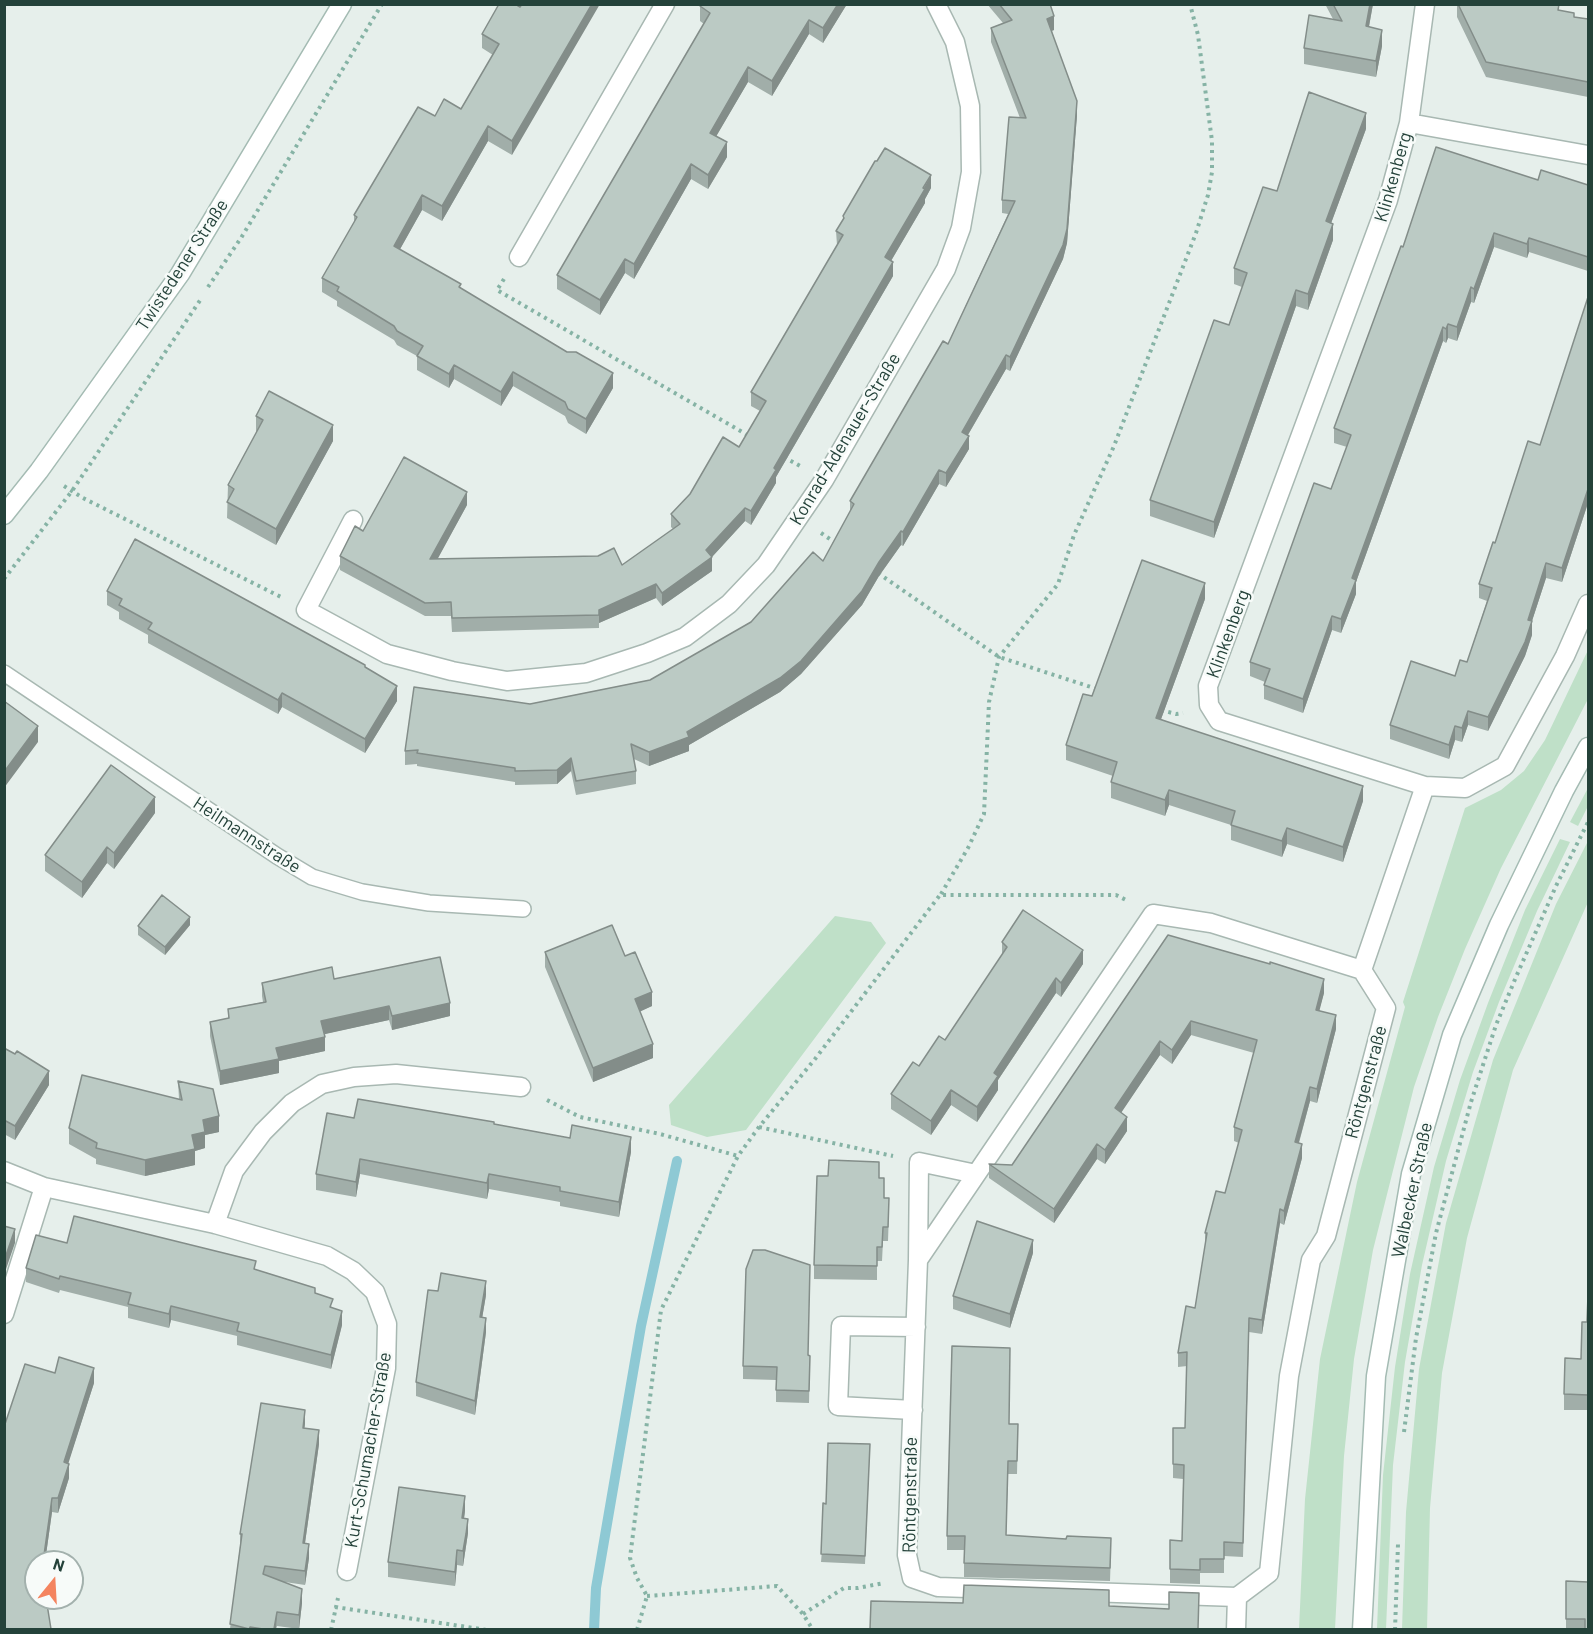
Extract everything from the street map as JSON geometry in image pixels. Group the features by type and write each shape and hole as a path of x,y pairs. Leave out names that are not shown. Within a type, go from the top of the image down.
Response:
{"street":[{"name":"Twistedener Straße","path":"4,514 39,471 180,274 342,4"},
{"path":"519,257 665,4"},
{"name":"Konrad-Adenauer-Straße","path":"306,610 387,654 452,671 507,681 586,673 647,653 685,637 729,604 766,565 824,480 946,268 961,228 971,172 970,106 955,42 936,4"},
{"name":"Klinkenberg","path":"1209,705 1208,686 1389,200 1409,123 1425,4"},
{"name":"Klinkenberg","path":"1409,123 1588,155"},
{"path":"306,610 353,520"},
{"path":"1209,705 1219,721 1425,786 1465,788 1505,766 1565,656 1588,604"},
{"name":"Walbecker Straße","path":"1362,1629 1376,1376 1412,1174 1452,1035 1499,925 1588,747"},
{"path":"918,1260 1153,914 1211,923 1362,970 1425,786"},
{"name":"Röntgenstraße","path":"919,1162 916,1328 907,1555 912,1578 938,1587 1237,1598 1269,1573 1289,1376 1311,1260 1326,1236 1386,1008 1362,970"},
{"path":"215,1224 234,1171 263,1132 292,1103 322,1084 354,1077 396,1074 521,1087"},
{"path":"919,1162 976,1174"},
{"name":"Kurt-Schumacher-Straße","path":"4,1171 44,1187 215,1224 327,1256 353,1271 375,1292 387,1324 386,1368 347,1571"},
{"path":"4,1314 44,1187"},
{"path":"913,1410 838,1406 840,1326 916,1328"},
{"path":"1236,1629 1237,1598"}],"lane":[{"name":"Heilmannstraße","path":"4,673 312,877 362,892 429,903 523,909"}],"path":[{"path":"637,1629 647,1596 630,1558 662,1310 738,1156 940,895 968,848 984,814 989,702 999,657 1058,584 1074,536 1114,446 1196,233 1208,195 1212,172 1212,141 1198,35 1190,4"},
{"path":"519,257 497,290 753,439"},
{"path":"784,457 824,480"},
{"path":"39,471 83,498 306,610"},
{"path":"799,517 840,546"},
{"path":"869,566 999,657 1110,693"},
{"path":"1154,707 1176,714 1209,705"},
{"path":"1403,1438 1416,1338 1436,1233 1471,1102 1496,1025 1516,977 1556,886 1588,822"},
{"path":"940,895 1116,894 1153,914"},
{"path":"521,1087 580,1117 660,1134 738,1156"},
{"path":"759,1127 919,1162"},
{"path":"1395,1629 1398,1539"},
{"path":"804,1614 844,1588 858,1588 912,1578"},
{"path":"647,1596 777,1586 804,1614 813,1629"},
{"path":"335,1607 487,1629"}],"green space":[{"path":"1588,650 1588,699 1501,868 1465,949 1414,1087 1373,1250 1354,1359 1344,1456 1335,1629 1299,1629 1305,1499 1320,1359 1357,1182 1405,1007 1403,1002 1465,808 1501,790 1524,771 1545,740"},
{"path":"1588,788 1588,806 1578,826 1570,822"},
{"path":"1560,839 1570,842 1537,911 1499,1002 1473,1072 1446,1161 1422,1265 1405,1362 1393,1465 1386,1629 1377,1629 1383,1475 1395,1367 1410,1274 1434,1167 1460,1080 1488,1003 1525,910"},
{"path":"1588,841 1588,902 1513,1070 1467,1238 1442,1373 1430,1508 1427,1629 1402,1629 1406,1512 1419,1369 1446,1223 1493,1060 1556,904"},
{"path":"835,916 871,922 886,943 746,1130 707,1137 671,1125 669,1105"}],"building":[{"path":"499,4 515,4 520,7 522,4 592,4 512,141 488,126 442,206 422,195 394,246 461,284 459,287 567,352 576,352 613,373 586,419 568,409 565,402 513,372 501,392 454,365 449,374 417,356 423,346 337,291 339,287 322,278 357,217 354,215 418,107 435,116 444,99 461,109 499,44 482,34"},
{"path":"701,4 838,4 823,28 809,20 772,81 748,67 710,133 727,142 708,175 691,164 634,264 625,259 600,300 557,275 710,13 700,6"},
{"path":"999,4 1050,4 1054,16 1047,19 1077,101 1067,229 1063,245 1010,357 1006,355 962,432 969,436 946,473 939,470 903,532 901,531 879,562 862,591 801,661 780,678 687,732 689,737 649,752 631,744 636,771 576,781 571,758 557,770 515,771 515,768 417,753 418,750 405,751 414,687 530,704 650,680 751,622 813,552 823,561 854,504 850,501 943,341 948,344 1015,201 1002,200 1009,117 1026,118 991,28 1012,20"},
{"path":"1333,4 1370,4 1366,26 1382,30 1376,61 1304,48 1309,15 1342,21"},
{"path":"1458,4 1559,4 1558,10 1574,13 1574,17 1588,19 1588,82 1486,62"},
{"path":"1309,92 1366,113 1326,221 1333,224 1308,294 1296,290 1214,522 1150,500 1214,320 1229,325 1247,273 1234,268 1263,187 1277,191"},
{"path":"1436,147 1538,180 1541,170 1588,185 1588,257 1529,238 1527,244 1494,233 1474,289 1471,287 1457,327 1448,324 1446,329 1443,327 1352,578 1356,580 1341,619 1332,616 1303,699 1264,685 1270,669 1250,662 1314,483 1331,489 1351,435 1334,428 1401,246 1403,247"},
{"path":"885,148 931,175 885,257 893,262 774,468 776,470 751,511 745,508 706,550 712,557 662,593 656,584 599,610 599,615 452,618 451,602 425,603 340,556 355,526 363,531 404,457 467,492 430,559 598,556 614,548 622,565 680,524 671,514 690,494 723,437 739,447 766,401 751,392 843,235 836,231 843,216"},
{"path":"1588,297 1588,489 1562,568 1546,563 1528,620 1532,621 1525,642 1488,717 1468,711 1462,728 1455,726 1449,745 1390,725 1411,661 1455,676 1460,660 1467,662 1492,588 1479,584 1493,542 1495,543 1528,441 1540,445"},
{"path":"269,391 333,425 276,529 227,502 234,489 228,485 263,420 256,416"},
{"path":"135,539 365,665 397,686 365,739 282,693 278,700 148,629 152,623 119,605 122,599 107,591"},
{"path":"1142,560 1205,583 1156,718 1363,786 1343,847 1287,828 1282,841 1231,825 1235,811 1169,790 1165,800 1111,782 1117,762 1066,745 1083,694 1092,696"},
{"path":"4,701 38,726 4,772"},
{"path":"111,765 155,797 114,853 107,847 82,882 45,855"},
{"path":"162,895 190,917 165,947 138,926"},
{"path":"1023,910 1083,950 1061,983 1056,978 994,1073 998,1076 977,1107 951,1090 931,1121 891,1094 913,1062 919,1066 939,1036 945,1040 1007,947 1002,942"},
{"path":"612,925 625,956 635,952 652,992 635,999 653,1044 593,1068 545,952"},
{"path":"1168,935 1324,979 1316,1010 1336,1015 1317,1089 1310,1087 1295,1142 1302,1144 1284,1211 1280,1209 1262,1320 1249,1318 1243,1543 1224,1542 1224,1559 1200,1559 1200,1570 1170,1569 1170,1540 1182,1541 1184,1465 1173,1464 1173,1428 1185,1428 1187,1352 1178,1353 1186,1306 1195,1308 1207,1233 1205,1233 1216,1191 1225,1193 1242,1130 1234,1127 1257,1040 1191,1021 1172,1050 1160,1041 1115,1108 1127,1117 1105,1150 1097,1144 1054,1209 989,1164 1012,1165"},
{"path":"440,957 450,1003 392,1016 389,1006 321,1021 325,1037 276,1048 279,1059 220,1071 210,1022 229,1018 228,1009 266,1002 262,983 332,967 334,979"},
{"path":"4,1048 15,1054 17,1051 49,1071 15,1126 4,1120"},
{"path":"82,1075 182,1100 178,1081 213,1089 219,1116 203,1120 205,1132 192,1135 195,1149 145,1160 96,1148 97,1143 69,1128"},
{"path":"358,1099 494,1122 494,1124 570,1138 572,1125 631,1137 619,1202 560,1191 560,1187 489,1174 487,1183 360,1159 356,1182 316,1174 327,1113 354,1118"},
{"path":"829,1160 879,1162 879,1178 884,1178 884,1198 889,1198 888,1227 883,1227 882,1247 877,1247 877,1266 814,1265 817,1176 828,1176"},
{"path":"74,1216 256,1261 254,1269 315,1288 315,1293 333,1299 330,1307 342,1311 331,1355 237,1331 239,1323 171,1306 169,1314 128,1304 131,1293 60,1276 59,1279 26,1268 36,1235 67,1243"},
{"path":"977,1221 1033,1240 1010,1314 953,1296"},
{"path":"4,1226 15,1229 4,1261"},
{"path":"753,1250 765,1250 810,1265 809,1391 776,1390 777,1367 743,1366 746,1269"},
{"path":"441,1273 486,1281 480,1317 486,1318 475,1401 416,1382 428,1290 438,1291"},
{"path":"1588,1295 1588,1395 1564,1394 1565,1358 1581,1359 1582,1322 1587,1322"},
{"path":"952,1346 1010,1348 1009,1424 1018,1424 1017,1461 1008,1461 1006,1535 1066,1539 1067,1536 1111,1538 1110,1568 964,1563 965,1536 947,1536"},
{"path":"59,1357 94,1368 64,1462 69,1464 58,1498 52,1498 45,1550 24,1550 24,1610 48,1610 51,1629 6,1629 4,1626 4,1427 25,1364 55,1373"},
{"path":"261,1403 305,1410 303,1428 319,1430 303,1543 309,1544 305,1571 265,1566 263,1574 302,1589 299,1615 277,1612 274,1629 250,1627 249,1629 230,1624 242,1534 240,1534"},
{"path":"828,1443 870,1444 865,1556 821,1554 823,1503 826,1504"},
{"path":"399,1487 465,1496 462,1518 468,1519 463,1551 457,1550 455,1572 388,1562"},
{"path":"1566,1581 1588,1582 1588,1629 1585,1629 1585,1619 1566,1619"},
{"path":"964,1585 1109,1590 1109,1606 1169,1609 1169,1592 1199,1593 1198,1629 870,1629 871,1601 963,1603"}],"waterway":[{"path":"594,1630 596,1588 641,1326 677,1161"}]}
